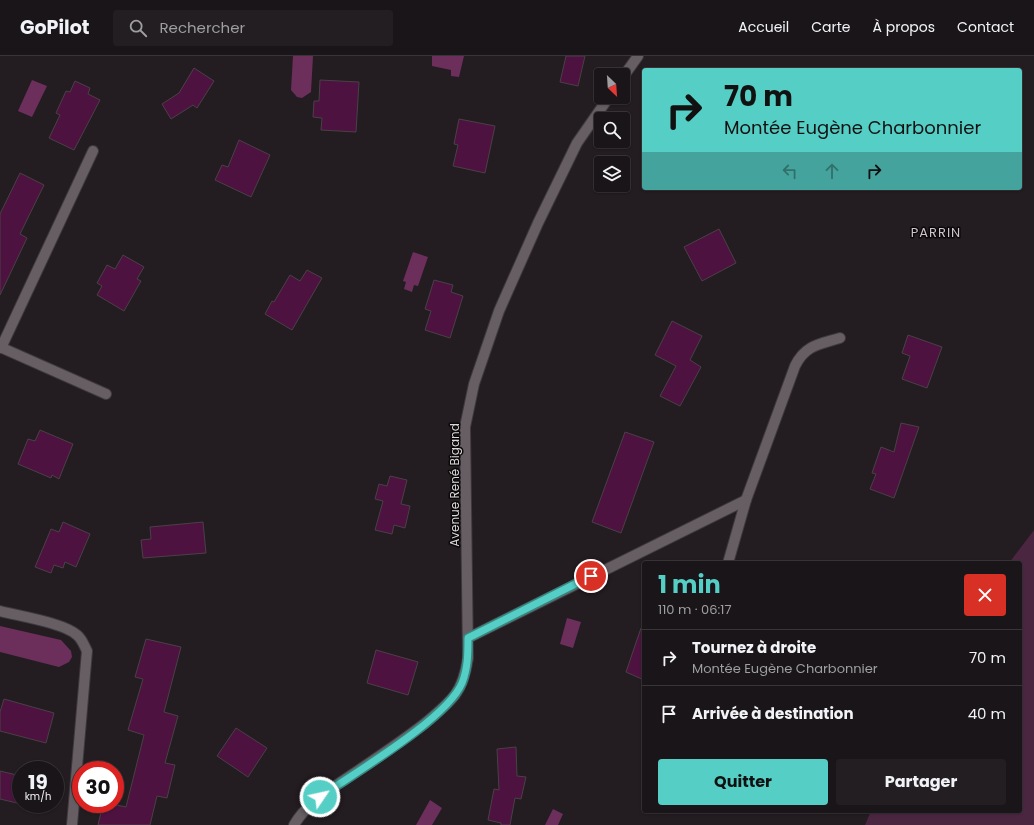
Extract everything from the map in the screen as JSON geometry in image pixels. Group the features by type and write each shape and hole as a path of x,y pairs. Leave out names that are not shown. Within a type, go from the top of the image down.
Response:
{"street":[{"path":"629,68 638,56"},
{"name":"Avenue René Bigand","path":"294,825 306,809 320,797 409,736 447,704 455,695 462,683 467,669 468,638 465,428 470,401 499,312 538,223 576,143 604,104"},
{"path":"93,151 1,348 106,394"},
{"path":"729,561 746,500 795,366 800,356 811,347 840,338"},
{"path":"468,638 746,500"},
{"path":"0,612 59,626 77,634 83,641 87,651 72,825"}],"shaded area":[{"path":"293,56 313,56 311,92 302,98 297,97 291,90"},
{"path":"432,56 464,56 459,77 451,76 451,70 432,66"},
{"path":"32,80 47,86 32,117 18,111"},
{"path":"413,252 428,257 418,286 414,285 412,292 404,289 406,282 403,281"},
{"path":"1034,530 1034,825 865,825 870,813 1022,813 1022,561 1011,561"},
{"path":"567,618 581,622 573,648 560,644"},
{"path":"0,626 61,640 71,651 72,657 69,662 59,667 0,652"},
{"path":"430,800 442,808 432,825 416,825"},
{"path":"553,809 563,814 558,825 545,825"}],"building":[{"path":"566,56 585,56 578,86 560,82"},
{"path":"194,68 214,81 197,108 193,105 171,119 162,104 179,93"},
{"path":"320,80 359,82 356,132 321,130 322,118 313,117 314,101 319,101"},
{"path":"75,81 90,88 88,94 100,100 74,150 49,138 60,115 56,113 66,91 70,92"},
{"path":"459,119 495,126 485,173 453,166 458,145 454,144"},
{"path":"239,140 270,155 251,197 215,180 222,165 228,167"},
{"path":"20,173 44,185 20,234 27,238 0,295 0,214"},
{"path":"719,229 736,263 702,281 684,247"},
{"path":"123,255 144,267 137,279 141,281 124,311 97,295 102,286 97,283 107,265 115,269"},
{"path":"307,270 322,278 292,330 265,314 290,275 300,281"},
{"path":"434,280 453,285 451,292 463,296 450,338 425,330 431,311 425,309"},
{"path":"672,321 702,336 690,360 701,367 680,406 660,396 676,366 655,355"},
{"path":"908,335 942,347 927,388 902,379 910,356 902,353"},
{"path":"901,423 919,427 894,498 870,489 876,474 872,473 881,447 894,452"},
{"path":"40,430 73,444 59,479 52,475 51,478 18,464 28,439 35,441"},
{"path":"625,432 654,442 621,533 592,522"},
{"path":"390,476 407,480 401,504 410,506 405,528 394,525 392,534 375,530 383,501 375,499 379,484 387,486"},
{"path":"63,522 90,534 76,567 65,562 63,568 54,565 51,573 35,567 51,529 59,532"},
{"path":"203,522 206,553 143,558 141,540 151,539 150,527"},
{"path":"641,628 642,628 642,679 626,672"},
{"path":"146,639 181,647 164,712 178,716 165,763 175,765 167,798 157,796 150,825 98,825 101,813 124,813 124,807 126,807 144,735 128,730 143,679 135,677"},
{"path":"376,650 418,662 408,695 367,683"},
{"path":"4,699 54,713 46,743 0,731 0,712"},
{"path":"236,728 267,748 248,777 217,756"},
{"path":"516,747 517,776 526,777 521,799 515,798 510,825 501,825 501,823 488,820 494,789 499,790 497,749"},
{"path":"0,771 12,774 12,802 0,799"}],"district":[{"name":"PARRIN","path":"936,232"}],"route":[{"path":"320,797 409,736 443,708 455,695 462,683 467,669 468,638 591,576"}]}
